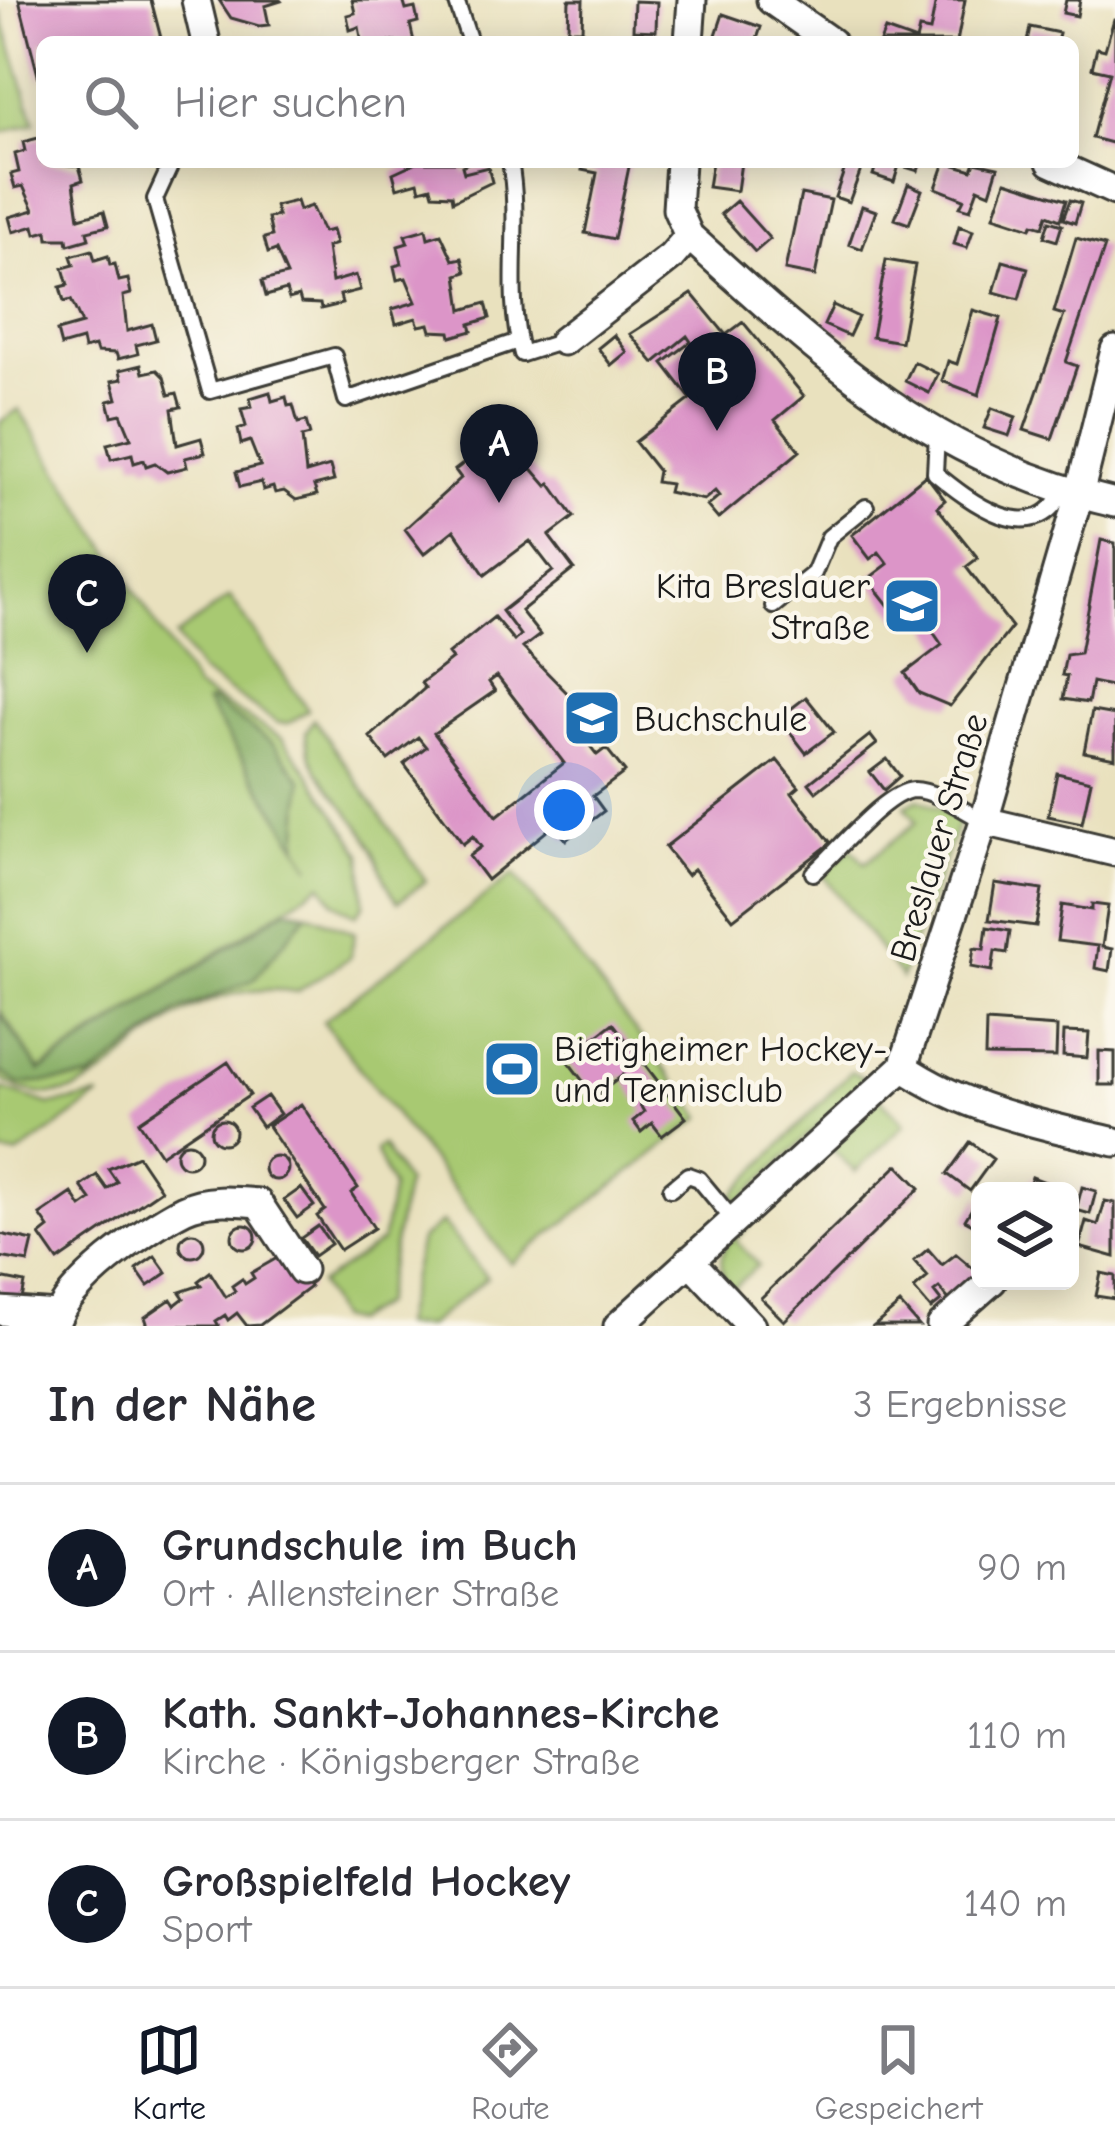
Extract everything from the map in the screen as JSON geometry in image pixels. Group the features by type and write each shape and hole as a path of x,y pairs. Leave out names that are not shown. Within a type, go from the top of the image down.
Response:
{"street":[{"path":"689,36 692,0"},
{"path":"771,0 822,36"},
{"path":"679,168 676,209 688,236 836,369 986,462 1071,493 1115,503"},
{"path":"1065,168 1115,190"},
{"path":"563,341 671,257 688,236"},
{"name":"Breslauer Straße","path":"618,1326 903,1066 984,821 1071,493 1115,350"},
{"path":"984,821 1115,852"},
{"path":"903,1066 931,1086 1020,1119 1115,1142"},
{"path":"0,1311 56,1320 86,1277 186,1208 230,1200 258,1203 302,1270"},
{"path":"689,1260 751,1326"},
{"path":"941,1326 982,1290"}],"lane":[{"path":"456,0 468,36"},
{"path":"169,168 155,199 210,391 334,356 346,400 518,341"},
{"path":"511,168 516,196 512,296 518,341 522,354 563,341"},
{"path":"938,432 935,473 990,516 1012,519 1044,510 1071,493"},
{"path":"772,606 814,573 829,538 866,507"},
{"path":"813,873 842,849 848,836 904,792 918,789 984,821"},
{"path":"671,1189 688,1175 698,1180 734,1221"}],"green space":[{"path":"0,11 35,123 0,133"},
{"path":"19,409 196,688 283,739 362,854 364,905 356,915 334,902 321,884 40,1070 0,1010 0,422","holes":["211,701 302,780 298,846 311,867 206,703"]},
{"path":"230,597 308,710 289,723 278,723 200,672 176,636"},
{"path":"206,702 274,744 302,780 298,846"},
{"path":"314,719 426,881 398,902 365,834 314,764 306,732"},
{"path":"919,799 960,818 901,978 821,872 851,848 865,863 917,822 905,806"},
{"name":"Bietigheimer Hockey- und Tennisclub","path":"514,874 702,1117 511,1264 323,1021"},
{"path":"286,909 308,913 253,980 178,1011 90,1079 19,1084 0,1071 0,1013 40,1072"},
{"path":"308,913 355,933 350,957 297,992 253,991 194,1008 77,1089 54,1094 29,1091 0,1079 0,1071 19,1084 90,1079 178,1011 253,980"},
{"path":"851,1071 867,1079 739,1202 733,1195"},
{"path":"0,1088 50,1105 100,1096 17,1155 0,1153"},
{"path":"879,1097 905,1124 855,1172 832,1149"},
{"path":"382,1145 406,1183 382,1304 353,1322 337,1318 319,1284 382,1241 392,1188 375,1150"},
{"path":"747,1221 750,1225 735,1240 758,1265 731,1290 721,1260 732,1237"},
{"path":"442,1222 487,1278 427,1326 401,1326 420,1240"}],"building":[{"path":"19,0 151,0 160,36 36,36 36,67"},
{"path":"219,0 281,1 265,6 269,25 259,26 231,18"},
{"path":"352,0 403,0 406,10 415,8 418,22 410,24 413,36 361,36 359,27 350,30 347,15 355,13"},
{"path":"569,0 583,0 582,30 568,30"},
{"path":"936,0 965,0 958,36 917,36 919,29 930,31"},
{"path":"1066,0 1080,0 1077,16 1063,13"},
{"path":"634,1 657,2 656,31 633,30"},
{"path":"723,14 761,27 758,36 716,36"},
{"path":"1114,19 1115,144 1092,138 1110,72 1092,68 1097,48 1105,50"},
{"path":"1030,27 1059,33 1058,36 1028,36"},
{"path":"36,139 36,168 80,168 83,180 74,183 79,218 104,211 108,226 87,231 89,239 68,245 67,239 48,239 47,231 36,234 34,226 13,232 9,217 34,210 23,186 15,188 11,174 19,172 15,154 25,151 23,142"},
{"path":"404,168 463,168 464,173 488,168 492,182 453,201 452,195 433,194 431,187 420,190 418,182 397,188 393,173"},
{"path":"629,168 614,239 585,233 597,173 582,170"},
{"path":"711,168 740,168 737,191 708,187"},
{"path":"845,168 862,168 849,202 835,197"},
{"path":"875,168 898,168 894,182 873,175"},
{"path":"943,168 998,168 990,193 978,188 970,210 960,207 964,199 936,188"},
{"path":"1006,181 1066,200 1060,220 1047,215 1043,227 1033,224 1031,228 994,216"},
{"path":"908,184 922,190 909,224 895,219"},
{"path":"801,194 831,200 815,276 785,270"},
{"path":"1070,200 1081,203 1075,223 1063,219"},
{"path":"296,201 299,210 311,206 323,232 332,230 336,244 327,247 332,282 356,275 360,290 340,295 342,304 321,309 320,304 301,303 299,296 289,299 286,290 266,296 262,281 287,275 276,250 268,253 264,238 272,236 268,218 278,216 275,206"},
{"path":"736,201 770,239 755,252 721,214"},
{"path":"862,206 876,211 862,249 849,244"},
{"path":"1049,221 1062,225 1057,241 1044,237"},
{"path":"959,226 973,231 967,248 954,244"},
{"path":"426,229 428,238 441,234 453,260 462,258 466,272 457,275 462,310 486,303 490,318 470,324 472,331 451,337 450,332 431,331 429,324 419,326 416,318 396,324 392,309 416,302 406,278 397,280 394,266 402,264 398,246 408,243 405,235"},
{"path":"1076,238 1105,246 1066,362 1077,366 1052,439 1024,430 1064,315 1054,312"},
{"path":"92,250 95,260 108,256 110,265 115,264 119,281 128,279 131,294 123,296 127,331 152,324 156,340 136,345 138,354 118,359 116,353 97,352 95,346 84,349 82,340 61,346 57,331 82,324 71,300 64,302 60,287 68,285 63,268 74,265 71,256"},
{"path":"886,260 915,265 901,342 872,337"},
{"path":"1003,261 1028,268 1019,299 994,292"},
{"path":"692,294 726,335 743,322 804,396 775,420 800,451 718,519 707,506 719,496 715,491 704,500 668,492 670,484 656,482 658,471 635,442 691,399 663,363 691,342 687,336 654,363 630,334","holes":["701,355 710,365 696,376 688,366"]},
{"path":"833,305 858,317 849,336 824,325"},
{"path":"973,310 1001,318 979,395 942,381 948,361 957,364"},
{"path":"614,335 627,352 611,365 598,348"},
{"path":"914,362 938,374 929,393 905,381"},
{"path":"141,365 143,373 157,370 164,377 169,395 177,393 181,407 172,409 177,445 201,438 205,453 185,458 187,467 167,472 155,463 146,466 144,460 134,463 132,454 111,459 107,444 131,438 121,414 112,416 108,401 117,399 112,381 122,379 120,370"},
{"path":"270,392 272,401 286,397 298,423 306,421 310,435 302,437 306,473 330,466 334,481 314,486 317,495 296,500 284,491 275,493 273,487 263,490 261,482 240,487 236,472 260,466 250,441 241,444 238,429 246,426 241,409 252,407 250,398"},
{"path":"992,408 1016,417 1009,436 984,428"},
{"name":"Buchschule","path":"502,434 547,486 550,483 574,517 549,536 574,569 521,611 540,635 523,648 577,703 601,737 590,746 597,755 606,748 625,772 593,796 604,811 566,840 554,825 487,880 469,856 481,847 473,836 463,844 404,764 426,747 418,737 388,760 370,737 425,688 421,683 452,659 448,654 494,617 514,641 520,635 502,611 553,571 530,541 485,575 454,530 424,554 405,529 461,478 455,470","holes":["497,676 564,763 497,816 434,733 495,691 489,682"]},
{"path":"926,475 945,500 937,507 978,558 966,567 1012,627 950,706 919,693 905,673 942,645 916,607 900,620 868,579 888,564 879,552 870,559 852,535"},
{"path":"1101,540 1115,543 1115,687 1092,682 1088,703 1063,699 1067,676 1062,675 1066,655 1080,653"},
{"path":"806,697 834,732 806,753 779,718"},
{"path":"1092,711 1115,715 1115,758 1084,752"},
{"path":"870,735 877,744 816,792 809,783"},
{"path":"887,759 900,776 884,790 870,772"},
{"path":"777,760 799,787 792,793 831,843 733,919 694,869 687,875 665,847"},
{"path":"1057,773 1091,781 1082,823 1048,816"},
{"path":"995,883 1042,890 1036,926 989,920"},
{"path":"1092,904 1108,906 1102,947 1112,949 1109,971 1095,968 1098,946 1057,941 1062,905 1092,910"},
{"path":"987,927 1010,931 1007,953 995,951 992,971 971,967 974,948 984,949"},
{"path":"986,1022 1057,1027 1056,1057 985,1056"},
{"name":"Bietigheimer Hockey- und Tennisclub","path":"613,1023 686,1118 662,1136 652,1123 641,1132 633,1121 644,1112 623,1075 595,1097 566,1059"},
{"path":"1064,1032 1089,1033 1087,1058 1063,1056"},
{"path":"1099,1051 1115,1052 1115,1085 1099,1085"},
{"path":"228,1062 250,1095 161,1155 139,1122"},
{"path":"267,1096 280,1114 262,1127 249,1108"},
{"path":"301,1104 358,1188 351,1193 374,1228 340,1250 317,1216 325,1210 268,1126"},
{"path":"223,1120 232,1123 232,1141 223,1144 214,1141 211,1132 214,1123"},
{"path":"970,1142 993,1159 976,1182 971,1182 970,1191 947,1174"},
{"path":"188,1143 197,1146 197,1164 188,1167 179,1164 176,1155 179,1146"},
{"path":"138,1156 161,1190 58,1261 40,1235 49,1228 40,1215 72,1193 81,1207 91,1200 81,1186 97,1175 107,1189 117,1182 108,1169"},
{"path":"276,1156 285,1159 285,1177 276,1180 267,1177 264,1168 267,1159"},
{"path":"898,1165 920,1188 784,1321 761,1298"},
{"path":"1082,1187 1096,1191 1090,1214 1079,1211"},
{"path":"301,1188 314,1206 297,1218 284,1200"},
{"path":"1105,1201 1115,1203 1115,1257 1079,1247 1086,1221 1098,1225"},
{"path":"244,1225 253,1228 253,1246 244,1249 235,1246 232,1237 235,1228"},
{"path":"318,1226 331,1244 314,1256 301,1238"},
{"path":"192,1233 201,1236 201,1254 192,1257 183,1254 180,1245 183,1236"},
{"path":"0,1234 33,1241 28,1262 0,1257"},
{"path":"928,1249 942,1265 956,1254 971,1266 971,1283 951,1302 939,1288 934,1292 941,1301 931,1309 914,1289 928,1277 914,1261"},
{"path":"286,1253 310,1287 260,1325 247,1326 237,1313 216,1321 219,1326 148,1326 145,1317 171,1299 175,1305 184,1298 180,1292 201,1285 198,1281 210,1272 226,1297 235,1291 232,1286 242,1279 245,1284 254,1278 251,1273"},
{"path":"155,1256 167,1273 148,1286 136,1269"},
{"path":"1101,1273 1115,1276 1115,1299 1096,1296"},
{"path":"0,1278 25,1283 21,1305 0,1301"},
{"path":"900,1304 919,1326 874,1326"}],"place":[{"name":"Kath. Sankt-Johannes-Kirche","path":"717,431"},
{"name":"Grundschule im Buch","path":"499,503"},
{"name":"Kita Breslauer Straße","path":"912,606"},
{"name":"Großspielfeld Hockey","path":"87,653"},
{"name":"Buchschule","path":"592,718"},
{"name":"Bietigheimer Hockey- und Tennisclub","path":"512,1069"}]}
